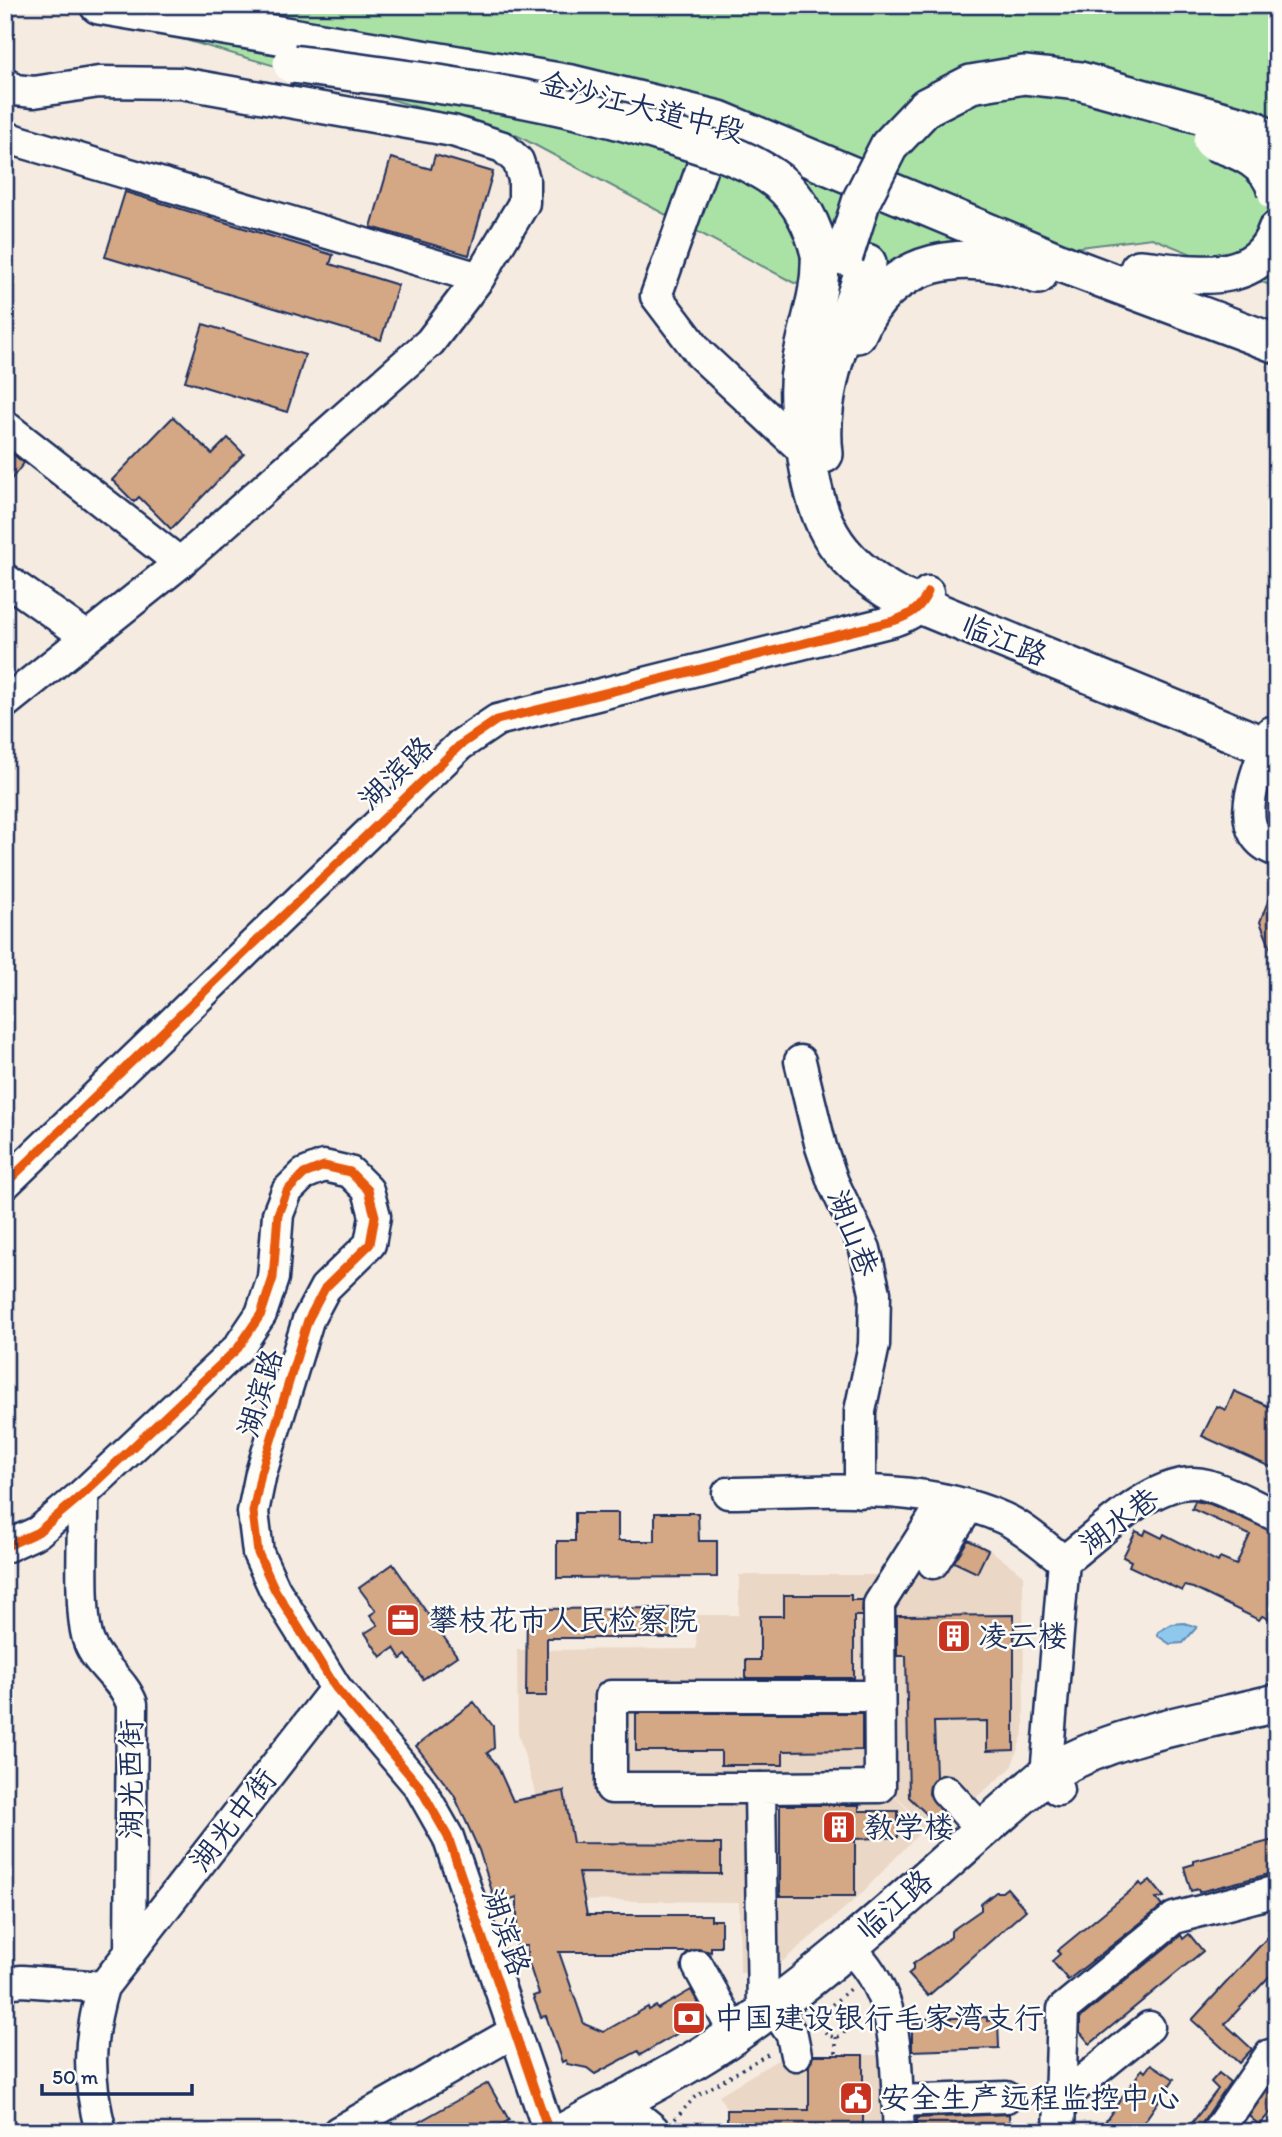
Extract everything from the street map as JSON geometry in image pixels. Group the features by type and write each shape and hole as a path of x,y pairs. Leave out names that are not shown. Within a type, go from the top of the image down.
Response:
{"main road":[{"name":"金沙江大道中段","path":"195,5 574,62 722,99 1139,269 1277,321"},
{"name":"金沙江大道中段","path":"108,7 571,84 719,120 1066,265 1277,344"},
{"path":"108,7 292,64 472,87 587,109 698,144 751,165 778,182 855,266 925,266 948,260 973,258 999,261 1277,368"},
{"path":"855,266 862,199 889,146 926,107 971,84 1024,75 1080,81 1253,129 1277,145"},
{"path":"855,266 908,161 938,127 976,107 1020,97 1069,101 1244,150 1274,180 1277,192"},
{"path":"1139,269 1212,276 1248,267 1271,246 1277,230"},
{"name":"临江路","path":"855,266 814,447 814,502 835,546 872,582 925,599 1273,741"},
{"name":"临江路","path":"620,2122 770,2026 861,1960 1052,1782 1074,1757 1105,1745 1277,1703"},
{"name":"临江路","path":"564,2132 620,2122 723,2067 982,1830 1052,1782 1277,1723"}],"street":[{"path":"5,83 15,90 33,92 99,82 181,83 453,131 503,147 518,161 524,180 524,203 479,278 430,342 180,562 5,703"},
{"path":"719,120 656,296 700,354 814,447"},
{"path":"5,137 479,278"},
{"path":"5,426 180,562"},
{"path":"5,579 87,637"},
{"name":"湖滨路","path":"5,1184 460,745 497,720 893,621 925,599"},
{"path":"1273,741 1249,803 1248,816 1258,840 1277,851"},
{"name":"湖山巷","path":"800,1061 821,1147 833,1182 865,1249 875,1293 874,1345 860,1411 860,1492"},
{"name":"湖滨路","path":"5,1547 38,1532 83,1494 238,1348 261,1314 273,1278 278,1214 288,1191 304,1174 324,1166 349,1172 368,1190 375,1216 370,1244 325,1289 308,1320 261,1473 253,1511 258,1553 270,1578 336,1688 419,1786 448,1837 549,2132"},
{"name":"湖水巷","path":"1052,1782 1064,1561 1159,1490 1182,1483 1207,1485 1277,1517"},
{"path":"728,1493 913,1494 957,1503 1006,1519 1064,1561"},
{"name":"湖光西街","path":"83,1494 84,1618 89,1642 102,1662 126,1688 132,1704 130,1952"},
{"path":"933,1563 957,1503"},
{"path":"879,1696 611,1696 611,1788 880,1787 879,1604 957,1503"},
{"name":"湖光中街","path":"103,1987 336,1688"},
{"path":"761,1788 770,2026"},
{"path":"946,1791 982,1830"},
{"path":"1059,2132 1063,2009 1174,1918 1277,1891"},
{"path":"861,1960 884,1993 892,2029 893,2082 899,2132"},
{"path":"698,1966 770,2026"},
{"path":"5,1983 22,1980 103,1987 92,2024 89,2066 101,2132"},
{"path":"1062,2098 1149,2027"},
{"path":"338,2132 514,2032"},
{"path":"1217,2132 1270,2055"},
{"path":"893,2082 1006,2097"}],"path":[{"path":"826,2013 839,2013 846,2019 846,2031 836,2037 824,2029 826,2013"},
{"path":"836,2037 836,2054"}],"shaded area":[{"path":"963,1536 989,1549 1023,1575 1024,1731 1011,1768 934,1833 892,1793 889,1616 941,1539"},
{"path":"940,1537 888,1616 891,1793 925,1827 859,1896 769,1973 740,1973 739,1902 556,1900 534,1789 518,1733 517,1650 696,1649 697,1615 739,1615 739,1575 880,1575"},
{"path":"786,2055 886,2055 890,2132 718,2132 718,2124 727,2123 727,2110 719,2095"}],"green space":[{"path":"64,5 1277,5 1277,288 1152,238 794,283 518,136"}],"water":[{"path":"1184,1623 1197,1627 1183,1643 1170,1644 1158,1636 1158,1632 1172,1624"}],"building":[{"path":"435,155 493,172 469,255 371,227 391,158 431,169"},
{"path":"125,192 333,255 330,264 398,285 381,340 105,257"},
{"path":"203,324 305,355 287,412 185,381"},
{"path":"173,417 212,454 228,438 244,454 171,529 139,497 134,502 112,480"},
{"path":"5,448 24,463 5,487"},
{"path":"1277,883 1276,961 1260,922"},
{"path":"1234,1391 1277,1410 1277,1470 1202,1436 1217,1406 1226,1410"},
{"path":"1195,1501 1210,1504 1277,1533 1277,1610 1272,1620 1262,1616 1259,1620 1193,1588 1184,1586 1182,1591 1129,1566 1131,1561 1123,1557 1136,1531 1144,1535 1146,1530 1162,1538 1164,1534 1218,1562 1220,1558 1236,1565 1250,1535 1192,1509"},
{"path":"575,1513 618,1513 618,1541 655,1541 655,1513 698,1513 699,1541 717,1541 717,1577 557,1578 557,1541 575,1541"},
{"path":"968,1540 988,1550 977,1573 954,1562"},
{"name":"攀枝花市人民检察院","path":"393,1564 457,1656 423,1679 406,1655 401,1659 394,1648 381,1657 365,1633 378,1625 370,1615 376,1611 359,1588"},
{"path":"784,1595 851,1595 851,1600 863,1600 862,1616 854,1616 854,1678 746,1678 746,1660 760,1660 760,1616 784,1616"},
{"path":"678,1608 678,1638 547,1638 547,1696 526,1696 527,1609"},
{"path":"1014,1615 1014,1750 987,1751 987,1721 934,1722 936,1777 930,1785 929,1794 947,1818 939,1826 909,1797 906,1656 897,1656 897,1616"},
{"path":"474,1702 493,1726 494,1748 487,1753 497,1765 513,1801 564,1791 573,1843 721,1844 721,1874 579,1873 587,1915 711,1915 711,1920 721,1920 721,1947 711,1947 711,1952 698,1949 688,1952 559,1952 584,2024 603,2032 648,2007 649,2010 656,2006 658,2009 691,1990 706,2017 640,2055 638,2051 595,2074 587,2068 567,2064 566,2060 562,2062 546,2016 541,2017 533,1996 539,1994 527,1958 527,1946 517,1946 517,1897 496,1904 479,1850 454,1795 416,1746"},
{"path":"636,1713 862,1713 862,1750 783,1751 783,1765 721,1765 721,1751 636,1751"},
{"path":"780,1805 859,1805 859,1811 898,1811 898,1837 855,1839 855,1896 780,1896"},
{"path":"1277,1839 1277,1872 1199,1892 1198,1889 1191,1891 1184,1867 1194,1864 1194,1861"},
{"path":"1150,1880 1164,1897 1156,1899 1162,1906 1068,1980 1052,1961 1060,1954 1057,1951 1140,1883 1142,1886"},
{"path":"1007,1888 1026,1910 928,1996 908,1974 913,1970 913,1964 951,1937 951,1931 981,1910 981,1904 996,1892"},
{"path":"1189,1934 1203,1951 1090,2044 1080,2032 1080,2018 1181,1935 1183,1939"},
{"path":"1268,1937 1277,1945 1277,1968 1225,2024 1252,2049 1239,2063 1192,2020"},
{"path":"987,2017 987,2021 998,2020 999,2048 912,2051 912,2024 923,2023 923,2019"},
{"path":"813,2055 863,2055 863,2132 727,2132 727,2110 809,2110 809,2066"},
{"path":"1151,2064 1174,2079 1137,2132 1098,2132 1142,2069 1145,2072"},
{"path":"1219,2073 1230,2082 1203,2122 1200,2132 1185,2132 1218,2089 1211,2082"},
{"path":"1276,2077 1277,2105 1259,2125 1249,2116"},
{"path":"488,2083 509,2120 489,2132 401,2132"},
{"path":"1009,2114 1010,2132 917,2132 917,2118"}],"cycle path":[{"path":"5,1184 460,745 497,720 893,621 914,611 928,592"},
{"path":"5,1547 38,1532 83,1494 238,1348 261,1314 273,1278 278,1214 287,1191 304,1174 324,1166 350,1172 368,1190 375,1216 370,1244 325,1288 308,1320 261,1473 253,1512 258,1553 275,1590 336,1688 419,1786 448,1837 549,2132"}],"place":[{"name":"攀枝花市人民检察院","path":"403,1620"},
{"name":"凌云楼","path":"954,1636"},
{"name":"教学楼","path":"839,1827"},
{"name":"中国建设银行毛家湾支行","path":"689,2018"},
{"name":"安全生产远程监控中心","path":"856,2098"}]}
